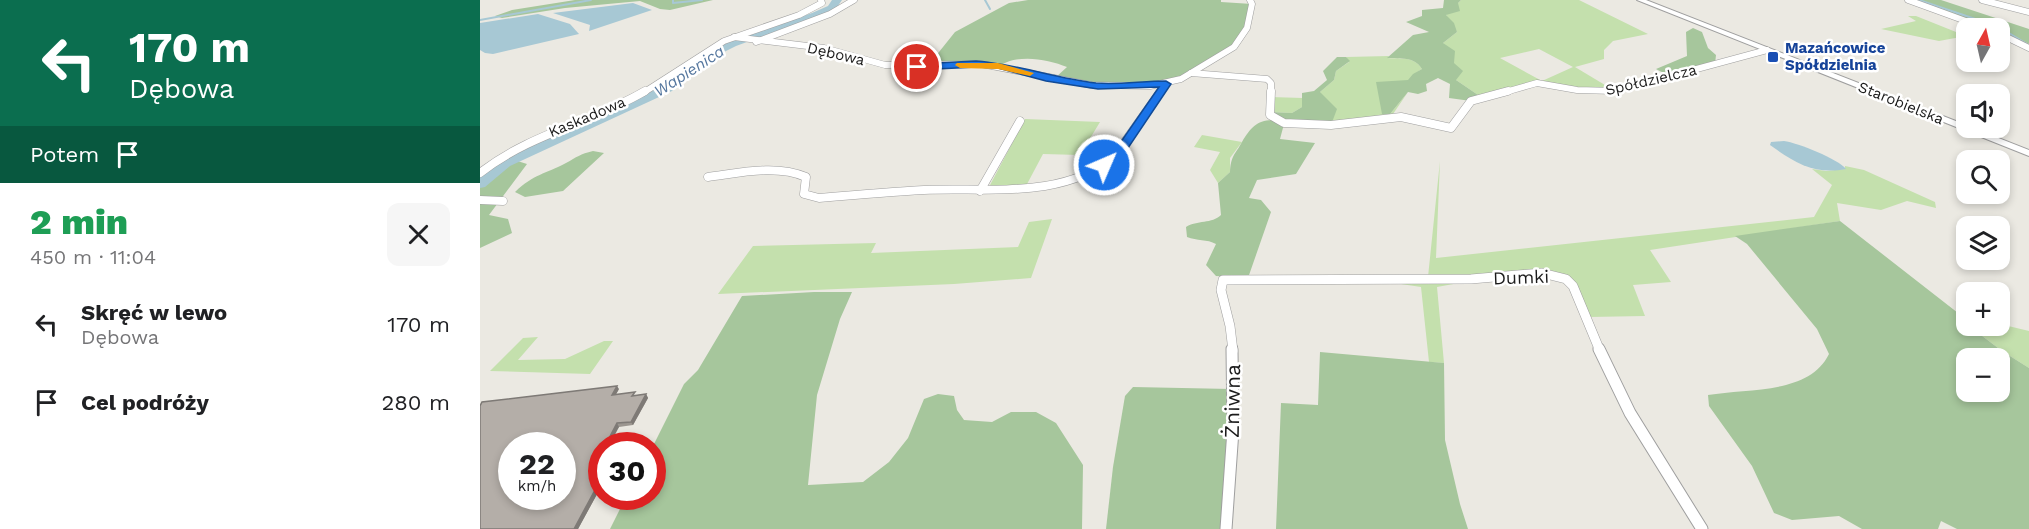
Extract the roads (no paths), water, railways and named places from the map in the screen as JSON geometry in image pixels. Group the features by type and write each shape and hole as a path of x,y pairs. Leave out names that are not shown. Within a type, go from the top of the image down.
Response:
{"street":[{"name":"Kaskadowa","path":"480,173 513,151 572,122 629,100 692,59 736,38 817,7 822,3 821,0"},
{"path":"752,42 830,15 854,0"},
{"name":"Dębowa","path":"736,38 752,42 823,48 891,66 923,68 976,64 998,66 1046,78 1098,86 1166,84 1191,73 1228,52 1240,42 1247,32 1252,4 1250,0"},
{"name":"Starobielska","path":"1640,0 2029,153"},
{"path":"1908,0 1958,18"},
{"path":"1982,0 2029,12"},
{"path":"2010,39 2029,48"},
{"name":"Spółdzielcza","path":"1191,73 1267,79 1271,83 1270,115 1284,123 1331,125 1401,117 1451,128 1471,101 1537,83 1569,89 1615,91 1767,50"},
{"path":"708,177 768,172 800,173 806,177 804,194 819,198 925,190 980,191 1050,186 1074,180 1104,165 1122,148 1166,84"},
{"path":"980,191 1020,121"},
{"path":"480,200 504,201"},
{"name":"Dumki","path":"1225,278 1471,279 1542,273 1566,279 1573,286 1585,318 1630,412 1702,529"},
{"name":"Żniwna","path":"1225,278 1220,282 1219,289 1231,329 1233,389 1226,529"}],"water":[{"path":"633,3 652,10 589,31 590,25 553,13"},
{"path":"538,14 570,24 579,34 493,54 480,50 480,23"},
{"path":"1784,141 1817,152 1846,169 1815,169 1797,162 1770,145 1771,142"}],"waterway":[{"path":"480,20 591,0"},
{"path":"673,0 673,3 702,0"},
{"name":"Wapienica","path":"480,184 505,163 668,88 710,55 732,44 816,15 832,8 837,0"},
{"path":"985,0 990,9"},
{"path":"1919,0 1999,27 2027,44"}],"place":[{"name":"Mazańcowice Spółdzielnia","path":"1773,57"}]}
